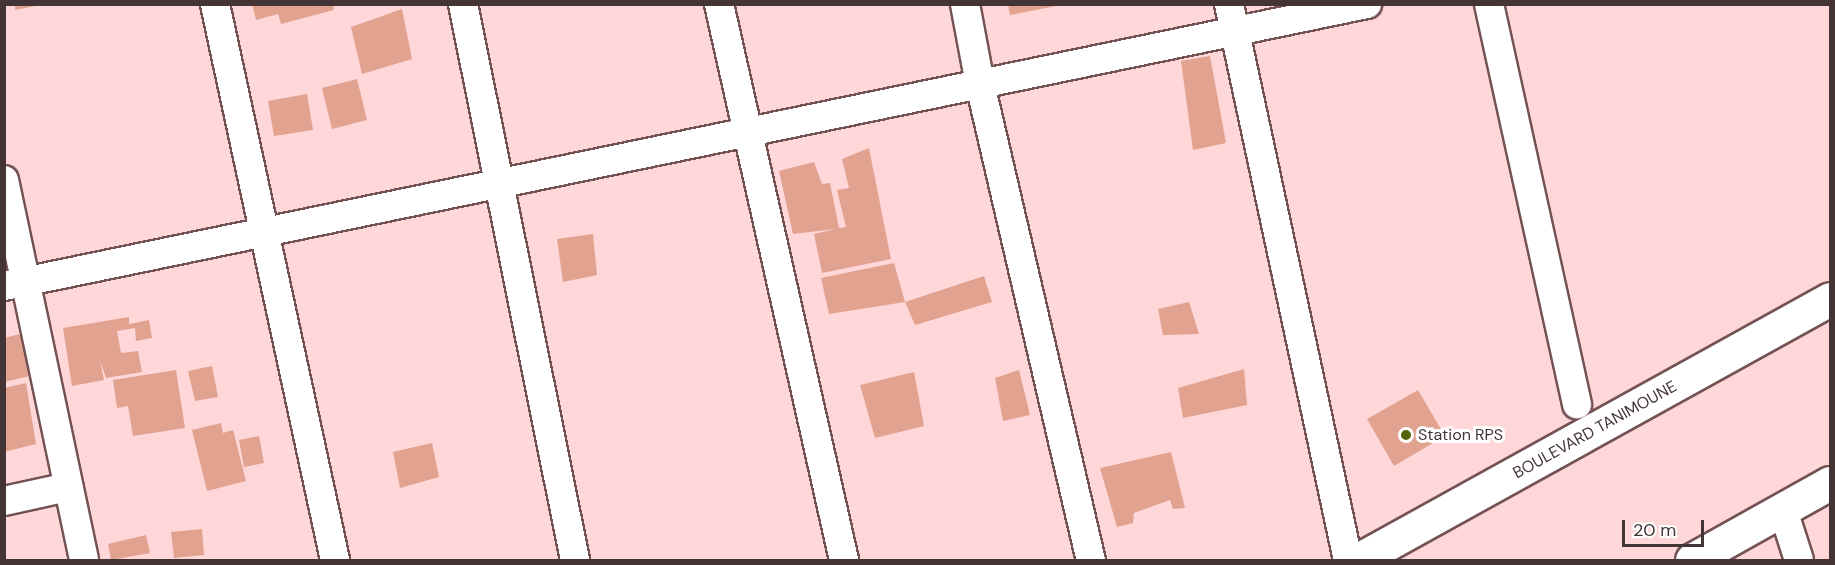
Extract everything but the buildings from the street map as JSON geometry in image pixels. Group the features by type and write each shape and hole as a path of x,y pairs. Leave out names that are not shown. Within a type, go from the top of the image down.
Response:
{"main road":[{"name":"BOULEVARD TANIMOUNE","path":"1358,561 1830,299"},
{"path":"1692,561 1830,483"}],"street":[{"path":"215,4 335,561"},
{"path":"462,4 575,561"},
{"path":"719,4 844,561"},
{"path":"964,4 980,84 1091,561"},
{"path":"15,284 980,84 1232,18 1367,4"},
{"path":"1489,4 1577,404"},
{"path":"1232,18 1348,561"},
{"path":"4,180 15,284 68,487 84,561"},
{"path":"4,501 68,487"},
{"path":"1783,510 1799,561"}],"place":[{"name":"Station RPS","path":"1406,435"}]}
